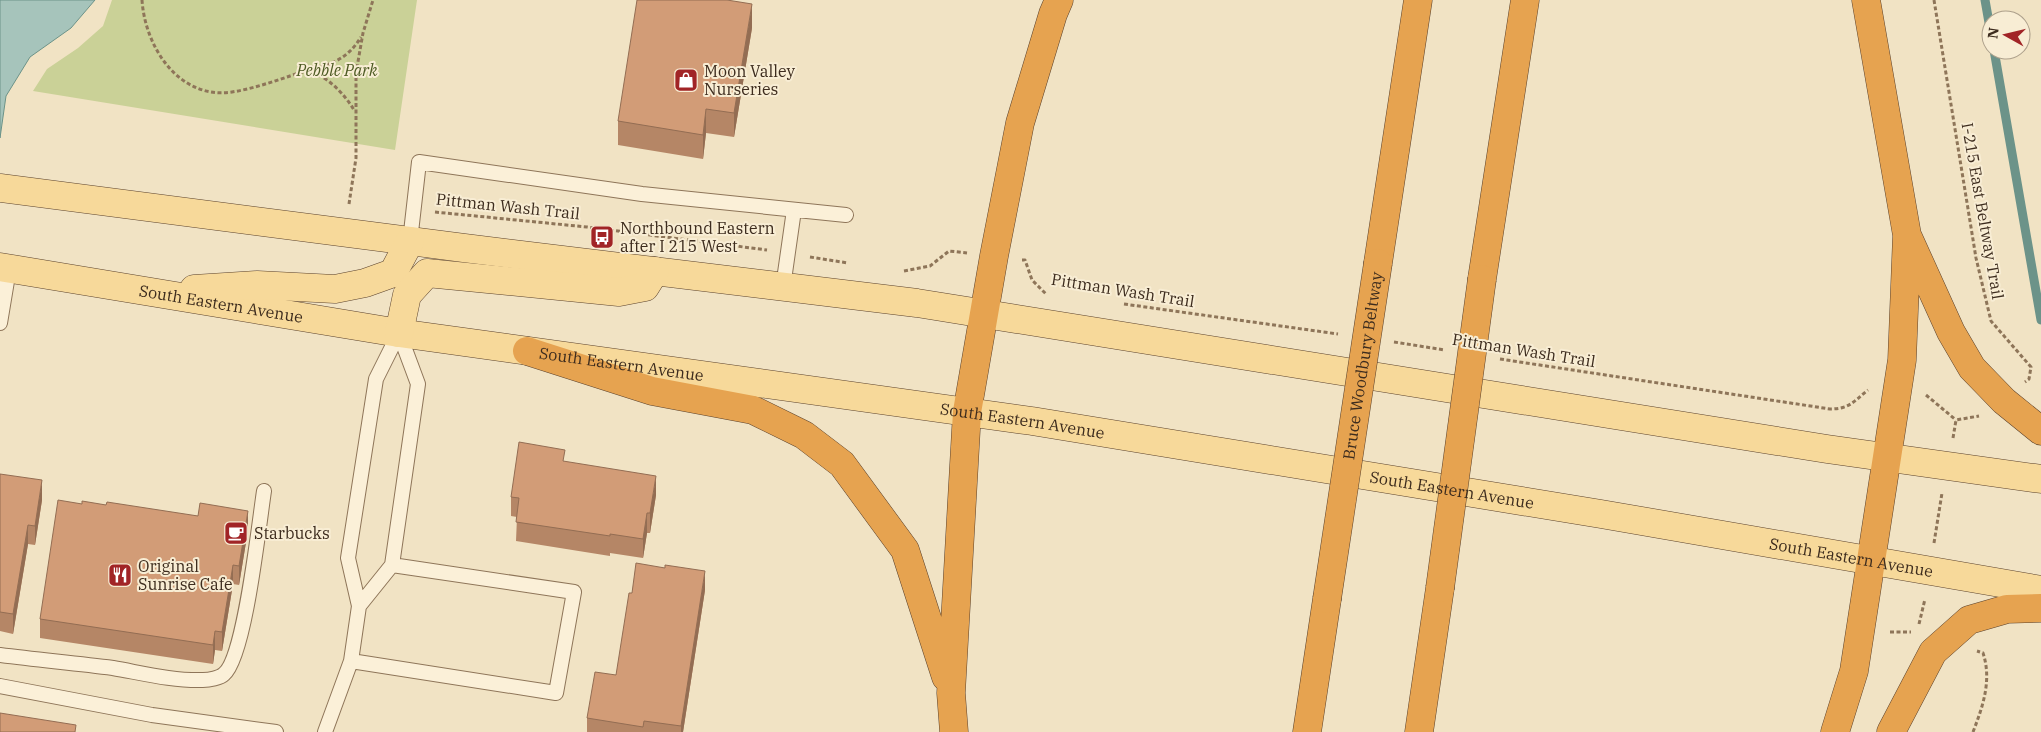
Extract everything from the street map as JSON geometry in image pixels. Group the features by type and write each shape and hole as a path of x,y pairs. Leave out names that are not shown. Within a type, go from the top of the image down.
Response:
{"highway":[{"path":"954,732 951,693 967,412 994,256 1020,123 1059,0"},
{"name":"Bruce Woodbury Beltway","path":"1307,732 1418,0"},
{"path":"1419,732 1482,278 1525,0"},
{"path":"1835,732 1854,671 1902,360 1907,235 1866,0"},
{"path":"1907,235 1951,332 1972,368 2004,401 2041,431"},
{"path":"527,351 652,392 753,410 804,435 842,464 905,550 951,693"},
{"path":"1891,732 1933,652 1969,620 2007,608 2041,608"}],"main road":[{"path":"0,188 410,241 917,303 1827,449 1947,464 2041,479"},
{"path":"144,292 257,285 335,289 365,283 393,273 410,241"},
{"name":"South Eastern Avenue","path":"4,268 399,333 1032,421 1522,501 2041,590"},
{"path":"399,333 407,295 427,273 619,292 645,288 656,271"}],"lane":[{"path":"410,241 419,162 642,194 846,215"},
{"path":"783,287 794,210"},
{"path":"0,323 4,268"},
{"path":"359,606 392,565 418,384 399,333"},
{"path":"325,732 351,660 359,606 348,558 376,379 399,333"},
{"path":"0,655 111,668 188,680 206,680 223,676 231,667 235,657 248,597 264,491"},
{"path":"351,660 556,694 574,592 392,565"},
{"path":"0,686 152,715 276,732"}],"path":[{"path":"142,0 143,13 154,46 168,69 186,83 204,90 229,92 326,66 345,57 363,33"},
{"path":"358,204 349,204 356,158 356,73 363,33 373,0"},
{"name":"I-215 East Beltway Trail","path":"1934,0 1976,258 1991,321 2031,367 2029,379 2017,386 1992,414 1956,420"},
{"path":"306,71 330,82 341,91 355,111"},
{"name":"Pittman Wash Trail","path":"414,210 587,226 788,253 853,264"},
{"name":"Pittman Wash Trail","path":"899,272 930,266 949,251 1025,260 1032,280 1046,294 1055,295"},
{"name":"Pittman Wash Trail","path":"1122,304 1343,335"},
{"name":"Pittman Wash Trail","path":"1391,342 1449,351"},
{"name":"Pittman Wash Trail","path":"1498,358 1830,409 1842,409 1859,400 1867,390 1926,394 1956,420"},
{"path":"1956,420 1917,632 1983,653 1988,667 1985,702 1973,732"}],"green space":[{"name":"Pebble Park","path":"112,0 417,0 395,150 33,91 47,69 78,48 103,26"}],"water":[{"path":"0,0 95,0 71,28 30,57 6,96 0,138"}],"building":[{"name":"Moon Valley Nurseries","path":"637,0 727,0 752,4 734,113 706,109 703,135 618,121"},
{"path":"519,442 565,450 563,461 656,476 650,513 647,513 643,539 516,522 519,498 511,497"},
{"path":"0,474 42,480 35,526 28,525 13,614 0,612"},
{"path":"58,500 106,505 107,502 198,516 200,503 248,511 239,566 233,565 222,632 215,631 213,645 40,619"},
{"path":"636,563 665,568 665,565 705,571 681,726 644,721 643,727 587,718 595,672 616,675 629,593 632,593"},
{"path":"0,713 76,725 75,732 0,732"}],"waterway":[{"path":"1985,0 1987,10"},
{"path":"1996,60 2041,320"}],"place":[{"name":"Moon Valley Nurseries","path":"686,80"},
{"name":"Northbound Eastern after I 215 West","path":"602,237"},
{"name":"Starbucks","path":"236,533"},
{"name":"Original Sunrise Cafe","path":"120,575"}]}
